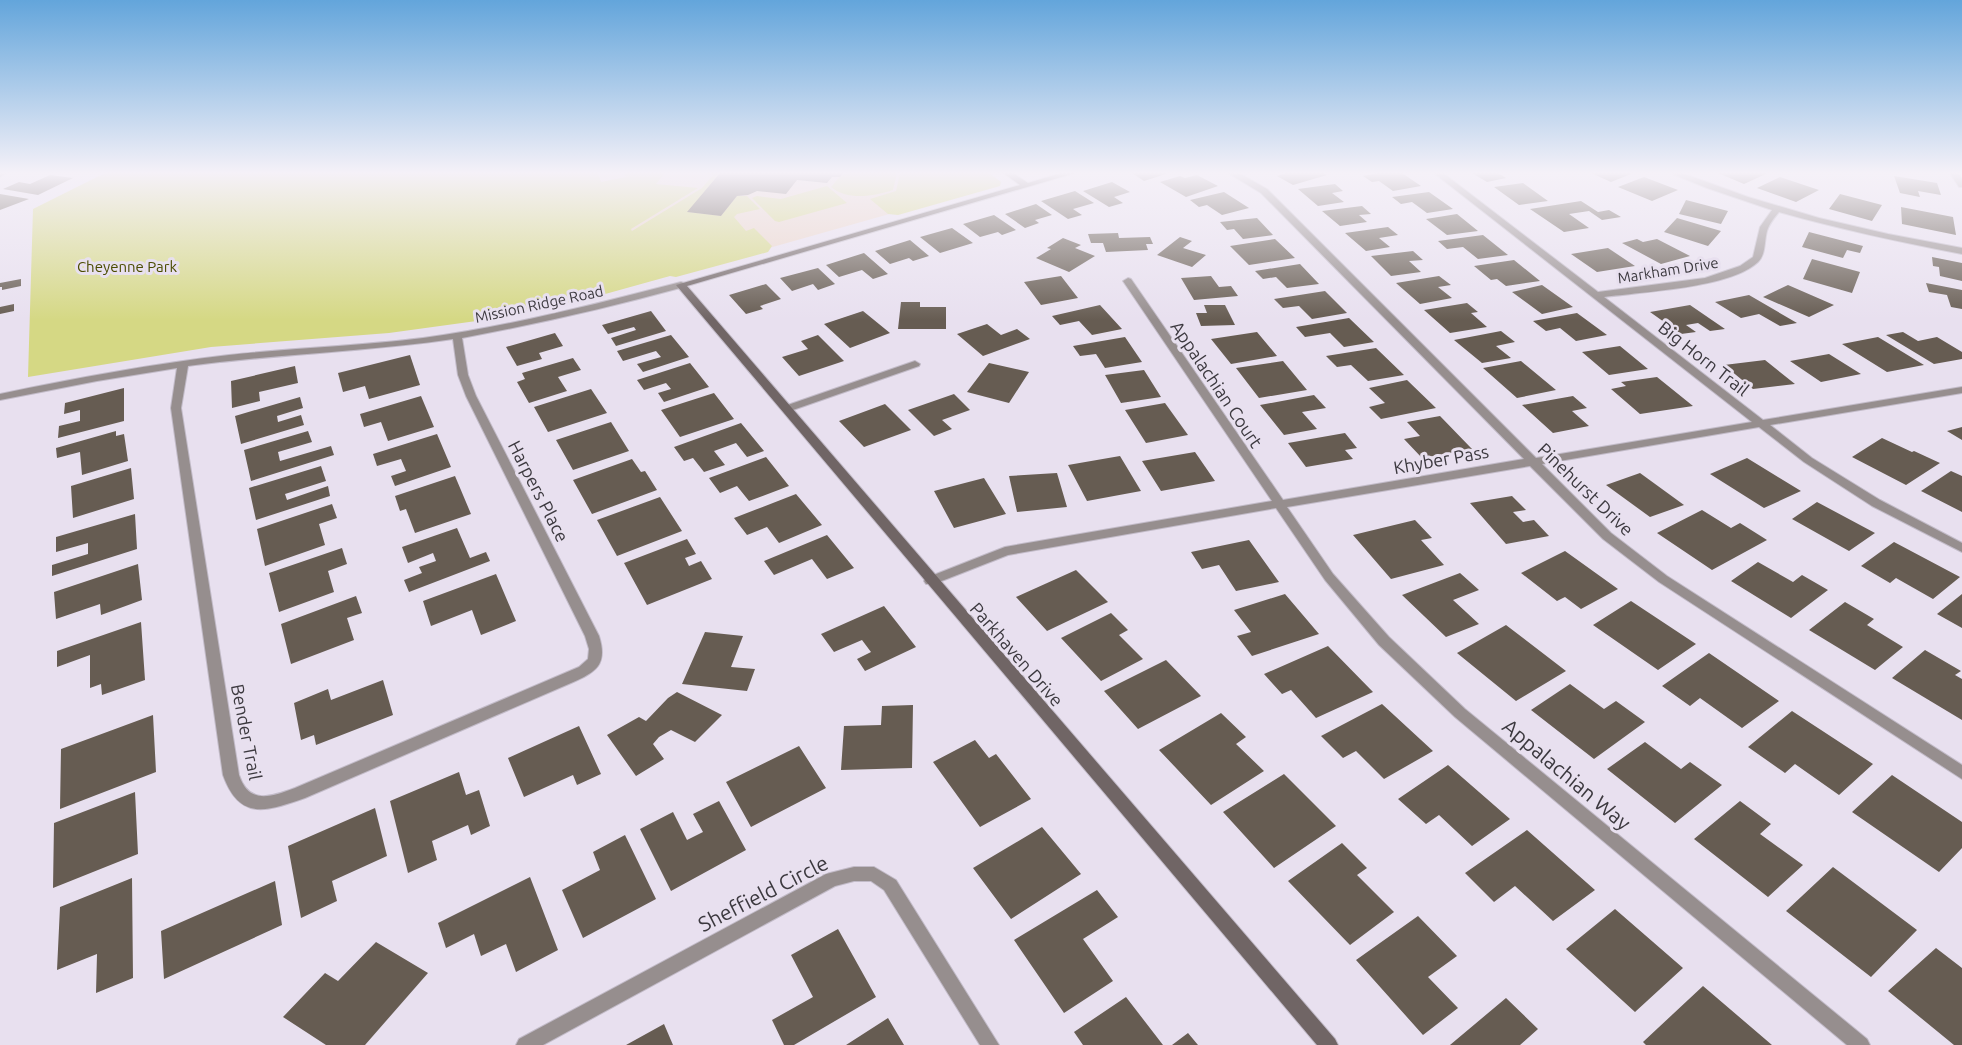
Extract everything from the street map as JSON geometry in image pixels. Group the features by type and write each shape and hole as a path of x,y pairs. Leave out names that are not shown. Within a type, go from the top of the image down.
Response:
{"street":[{"name":"Mission Ridge Road","path":"0,397 115,374 183,364 387,345 457,335 584,311 902,222"},
{"name":"Pinehurst Drive","path":"1294,222 1531,462 1607,536 1632,557 1962,773"},
{"name":"Big Horn Trail","path":"1502,222 1761,424 1841,483 1962,548"},
{"name":"Markham Drive","path":"1598,295 1700,281 1743,268 1754,260 1761,249 1762,232 1767,222"},
{"path":"1821,222 1861,232 1962,251"},
{"name":"Appalachian Court","path":"1128,281 1279,505"},
{"name":"Parkhaven Drive","path":"681,285 930,581 1329,1045"},
{"name":"Harpers Place","path":"457,335 464,375 471,396 592,636 596,649 595,661"},
{"name":"Bender Trail","path":"183,364 176,408 231,775 238,793 251,803 274,802 300,793 584,671 595,661"},
{"path":"786,410 915,364"},
{"name":"Khyber Pass","path":"930,581 995,555 1034,545 1962,390"},
{"name":"Appalachian Way","path":"1279,505 1329,577 1384,641 1460,713 1861,1045"},
{"name":"Sheffield Circle","path":"525,1045 832,879 854,874 874,874 890,885 990,1045"}],"shaded area":[{"path":"624,222 862,222 670,276"}],"green space":[{"name":"Cheyenne Park","path":"33,222 643,222 631,229 632,231 647,222 738,222 746,231 754,228 772,246 768,252 676,277 670,276 598,296 491,319 389,333 211,347 28,377"}],"building":[{"path":"971,222 1004,222 1016,230 1002,235 998,232 980,237 963,224"},
{"path":"1016,222 1039,223 1025,228"},
{"path":"1220,222 1261,222 1273,235 1243,239 1234,229 1227,230"},
{"path":"1335,222 1367,222 1340,226"},
{"path":"1430,222 1467,222 1478,231 1447,235"},
{"path":"1549,222 1580,222 1589,228 1564,232"},
{"path":"1674,222 1690,222 1721,231 1708,246 1664,232"},
{"path":"1902,222 1954,222 1956,235 1902,224"},
{"path":"1388,227 1398,235 1379,238 1390,247 1366,251 1345,233"},
{"path":"952,228 973,243 940,253 920,237"},
{"path":"1809,232 1863,246 1860,253 1847,250 1843,258 1802,247"},
{"path":"1118,233 1119,238 1150,237 1153,244 1146,244 1148,250 1106,252 1103,243 1091,243 1088,234"},
{"path":"1483,235 1508,255 1478,259 1463,247 1447,249 1438,241"},
{"path":"1180,237 1192,241 1183,248 1206,255 1192,267 1157,255"},
{"path":"1063,238 1081,245 1075,248 1095,256 1069,272 1036,258"},
{"path":"1275,239 1295,258 1249,265 1230,246"},
{"path":"1637,239 1643,242 1657,239 1690,256 1661,264 1622,243"},
{"path":"910,240 929,256 913,261 909,258 890,264 875,251"},
{"path":"1608,248 1635,266 1597,272 1571,254"},
{"path":"1413,251 1423,260 1409,261 1421,272 1391,276 1371,256"},
{"path":"864,253 888,274 873,279 862,270 839,277 826,265"},
{"path":"1932,257 1962,263 1962,281 1940,276 1939,267 1933,266"},
{"path":"1812,259 1860,272 1852,293 1803,279"},
{"path":"1514,260 1540,281 1506,286 1497,279 1491,280 1474,266"},
{"path":"1300,264 1319,284 1287,288 1276,277 1263,279 1255,271"},
{"path":"818,268 835,284 818,290 813,284 792,291 780,278"},
{"path":"1061,276 1078,298 1041,305 1024,282"},
{"path":"1211,276 1219,287 1231,286 1238,296 1194,300 1181,278"},
{"path":"1439,276 1451,285 1438,287 1452,298 1420,304 1396,283"},
{"path":"21,279 21,286 2,290 0,287 0,283"},
{"path":"1926,283 1962,290 1962,309 1951,307 1947,295 1929,292"},
{"path":"766,284 781,299 760,306 763,309 746,314 729,295"},
{"path":"1542,285 1573,307 1542,314 1512,292"},
{"path":"1788,285 1834,305 1809,317 1763,297"},
{"path":"1325,291 1347,313 1312,319 1299,306 1283,308 1274,299"},
{"path":"1749,295 1797,323 1780,326 1759,314 1741,318 1715,302"},
{"path":"901,302 920,302 920,307 946,307 946,329 898,329"},
{"path":"1467,303 1478,312 1471,313 1487,327 1450,333 1424,310"},
{"path":"14,304 14,311 0,314 0,307"},
{"path":"1100,305 1122,329 1092,335 1079,321 1060,325 1052,316"},
{"path":"1204,305 1225,305 1235,325 1201,326 1196,313 1207,313"},
{"path":"1690,305 1725,329 1710,331 1698,323 1686,325 1696,332 1681,334 1650,312"},
{"path":"651,311 666,331 616,346 611,338 636,330 634,327 608,334 602,325"},
{"path":"863,311 890,333 850,348 824,324"},
{"path":"1577,313 1607,335 1576,341 1560,328 1546,331 1533,321"},
{"path":"1349,318 1374,342 1344,347 1330,333 1305,337 1296,327"},
{"path":"987,324 1001,335 1017,329 1030,339 983,356 957,334"},
{"path":"1501,331 1515,342 1496,346 1511,358 1482,363 1454,340"},
{"path":"1257,332 1277,356 1231,364 1211,339"},
{"path":"1903,332 1918,341 1937,337 1962,352 1962,359 1934,364 1886,335"},
{"path":"555,333 563,346 539,353 542,359 517,366 506,347"},
{"path":"671,335 689,357 643,372 637,364 661,357 656,351 623,361 617,351"},
{"path":"818,335 844,361 799,376 782,357 808,349 801,341"},
{"path":"1125,337 1142,362 1105,368 1096,354 1080,356 1073,346"},
{"path":"1878,337 1924,365 1887,372 1842,344"},
{"path":"1620,346 1648,369 1609,375 1582,352"},
{"path":"1376,348 1404,375 1368,381 1351,365 1337,367 1326,356"},
{"path":"1829,354 1861,374 1821,382 1790,361"},
{"path":"410,355 420,385 369,399 365,386 343,392 338,373"},
{"path":"573,358 581,370 558,377 567,391 529,403 517,382 525,379 522,373"},
{"path":"1765,360 1795,384 1753,389 1724,365"},
{"path":"1283,361 1307,390 1259,398 1236,368"},
{"path":"1521,361 1556,390 1517,398 1483,368"},
{"path":"690,363 709,387 664,402 658,393 671,389 666,383 644,390 637,380"},
{"path":"989,363 1029,372 1009,403 967,392"},
{"path":"295,366 298,383 259,392 260,401 232,408 231,381"},
{"path":"1144,370 1161,397 1121,403 1105,375"},
{"path":"1657,377 1693,406 1640,414 1611,389 1626,386 1621,382"},
{"path":"1407,380 1436,408 1381,419 1369,407 1385,403 1369,388"},
{"path":"124,388 124,421 58,438 59,426 80,421 80,410 64,414 65,403"},
{"path":"591,389 607,413 548,432 534,407"},
{"path":"714,393 734,419 680,437 661,410"},
{"path":"954,394 970,410 942,420 952,429 934,436 908,410"},
{"path":"1314,395 1326,408 1302,412 1317,429 1284,435 1260,405"},
{"path":"421,396 434,427 388,441 381,422 364,427 360,414"},
{"path":"1573,396 1587,408 1572,411 1589,426 1553,433 1522,405"},
{"path":"300,397 303,408 277,416 278,422 301,415 304,425 241,444 235,416"},
{"path":"1165,403 1188,435 1146,443 1125,410"},
{"path":"885,404 911,430 864,447 839,421"},
{"path":"1440,416 1472,449 1422,458 1404,439 1420,436 1407,422"},
{"path":"611,422 629,451 573,470 556,440"},
{"path":"741,423 764,451 747,457 736,443 714,451 725,465 704,472 693,458 684,461 674,447"},
{"path":"1962,427 1962,440 1947,431"},
{"path":"116,431 116,436 124,434 128,461 82,475 80,452 57,458 56,448"},
{"path":"308,431 312,442 278,452 280,461 331,446 334,455 251,481 244,450"},
{"path":"1345,433 1357,448 1345,450 1353,459 1306,467 1288,443"},
{"path":"437,434 451,467 395,486 391,476 406,471 401,459 377,466 373,454"},
{"path":"1882,438 1940,463 1906,485 1852,457"},
{"path":"1195,452 1215,481 1161,491 1142,461"},
{"path":"1120,456 1141,491 1087,501 1068,465"},
{"path":"766,457 789,486 749,501 737,486 720,493 709,478"},
{"path":"1747,458 1801,491 1764,508 1710,474"},
{"path":"632,459 641,472 645,471 657,490 592,514 573,480"},
{"path":"321,466 326,481 285,494 287,500 328,486 330,496 256,520 249,488"},
{"path":"131,468 134,499 73,518 71,486"},
{"path":"1951,471 1962,476 1962,512 1921,491"},
{"path":"1057,473 1067,507 1017,512 1009,476"},
{"path":"1640,473 1684,505 1650,517 1606,485"},
{"path":"455,476 471,514 415,533 406,509 400,511 395,496"},
{"path":"984,478 1006,514 954,528 934,491"},
{"path":"796,494 822,525 779,543 767,527 747,535 734,518"},
{"path":"1512,496 1526,510 1513,512 1523,522 1534,520 1549,536 1506,544 1470,503"},
{"path":"660,497 682,531 617,556 597,520"},
{"path":"1817,502 1875,533 1849,551 1792,519"},
{"path":"332,504 337,518 319,524 325,545 265,566 257,529"},
{"path":"1702,510 1731,528 1740,523 1767,540 1712,570 1657,533"},
{"path":"135,514 137,549 52,576 52,565 88,554 88,543 56,552 56,537"},
{"path":"1415,520 1432,538 1421,540 1444,565 1391,579 1353,535"},
{"path":"457,528 470,558 486,552 490,561 409,592 404,580 422,573 419,567 436,561 433,553 408,563 402,547"},
{"path":"827,535 854,568 827,579 812,559 774,575 764,561"},
{"path":"687,539 696,554 685,558 689,566 701,561 712,579 647,605 624,563"},
{"path":"1249,540 1279,582 1236,591 1219,565 1202,569 1191,552"},
{"path":"1894,542 1960,577 1933,599 1896,578 1890,583 1861,566"},
{"path":"342,548 347,564 328,571 334,592 279,612 269,573"},
{"path":"1565,551 1618,589 1581,609 1565,597 1557,601 1521,573"},
{"path":"1758,562 1793,582 1802,575 1828,590 1791,618 1731,581"},
{"path":"138,564 142,600 101,615 100,604 56,619 54,592"},
{"path":"1076,570 1108,602 1047,631 1016,597"},
{"path":"1460,573 1479,590 1453,600 1479,624 1446,637 1402,595"},
{"path":"496,574 516,621 481,635 472,610 431,626 423,601"},
{"path":"1285,594 1319,634 1252,656 1237,636 1251,632 1234,610"},
{"path":"1962,594 1962,628 1937,614"},
{"path":"356,596 362,613 347,618 354,640 291,664 281,624"},
{"path":"1631,601 1696,644 1658,670 1593,625"},
{"path":"1845,602 1874,619 1867,625 1903,647 1875,670 1809,630"},
{"path":"884,606 916,647 865,671 857,659 871,652 862,640 834,652 821,634"},
{"path":"1111,613 1128,630 1119,635 1143,659 1101,681 1061,638"},
{"path":"141,622 145,680 102,695 101,684 90,688 90,655 57,667 57,651"},
{"path":"1506,625 1566,671 1516,701 1457,653"},
{"path":"705,632 743,636 731,667 755,669 747,691 682,684"},
{"path":"1328,646 1373,692 1316,718 1291,690 1282,694 1264,674"},
{"path":"1925,650 1961,671 1955,675 1962,679 1962,720 1892,678"},
{"path":"1709,653 1779,701 1742,728 1700,698 1690,706 1662,686"},
{"path":"1166,660 1201,696 1138,729 1104,691"},
{"path":"383,680 393,715 316,745 314,735 301,740 294,703 328,689 331,700"},
{"path":"1570,684 1604,709 1616,701 1645,722 1594,759 1531,710"},
{"path":"677,692 722,715 695,742 671,730 659,737 653,744 664,759 636,776 607,735 639,717 646,721"},
{"path":"1382,704 1433,751 1384,779 1356,751 1343,758 1321,736"},
{"path":"913,705 912,768 841,770 844,726 881,725 882,706"},
{"path":"1792,711 1873,764 1839,795 1795,764 1785,773 1748,747"},
{"path":"1221,713 1246,737 1236,744 1264,771 1211,805 1159,750"},
{"path":"153,715 156,772 60,809 61,749"},
{"path":"579,726 601,774 577,785 573,775 524,797 508,758"},
{"path":"975,740 989,758 996,754 1031,799 980,827 933,762"},
{"path":"1645,742 1681,769 1690,762 1722,785 1675,823 1607,769"},
{"path":"799,746 826,788 751,827 726,782"},
{"path":"1448,765 1510,819 1472,846 1439,815 1426,824 1398,799"},
{"path":"459,772 466,795 479,790 490,826 471,835 468,825 432,841 437,860 408,873 390,801"},
{"path":"1284,774 1336,826 1274,868 1223,812"},
{"path":"1892,775 1962,822 1962,848 1939,872 1852,812"},
{"path":"135,792 138,854 53,888 54,823"},
{"path":"719,801 746,850 671,891 640,829 673,812 687,840 703,832 693,814"},
{"path":"1740,801 1771,824 1760,834 1803,865 1768,897 1694,839"},
{"path":"375,808 387,856 332,881 337,901 301,918 288,846"},
{"path":"1042,827 1081,874 1011,919 973,868"},
{"path":"1527,830 1595,890 1553,921 1515,886 1494,902 1465,873"},
{"path":"625,835 656,899 583,938 562,890 600,870 593,852"},
{"path":"1342,843 1367,868 1357,875 1394,912 1350,945 1288,881"},
{"path":"1833,867 1917,930 1871,977 1786,911"},
{"path":"530,877 558,950 516,972 506,944 481,956 474,934 446,948 438,923"},
{"path":"132,878 133,978 96,993 97,954 57,970 60,907"},
{"path":"275,881 282,925 164,979 161,931"},
{"path":"1097,890 1118,917 1083,939 1113,981 1064,1013 1014,940"},
{"path":"1615,909 1683,968 1635,1012 1566,949"},
{"path":"1418,916 1457,956 1428,977 1458,1008 1423,1035 1356,960"},
{"path":"838,929 876,997 794,1045 784,1045 772,1020 813,997 791,955"},
{"path":"376,942 428,973 365,1045 326,1045 283,1017 325,973 338,981"},
{"path":"1936,948 1962,968 1962,1045 1954,1045 1888,991"},
{"path":"1703,986 1772,1045 1646,1045 1643,1042"},
{"path":"1126,997 1163,1045 1083,1045 1074,1032"},
{"path":"1506,998 1538,1029 1520,1045 1450,1045"},
{"path":"888,1018 904,1045 846,1045"},
{"path":"664,1024 673,1045 626,1045"},
{"path":"1188,1033 1198,1045 1172,1045"}]}
